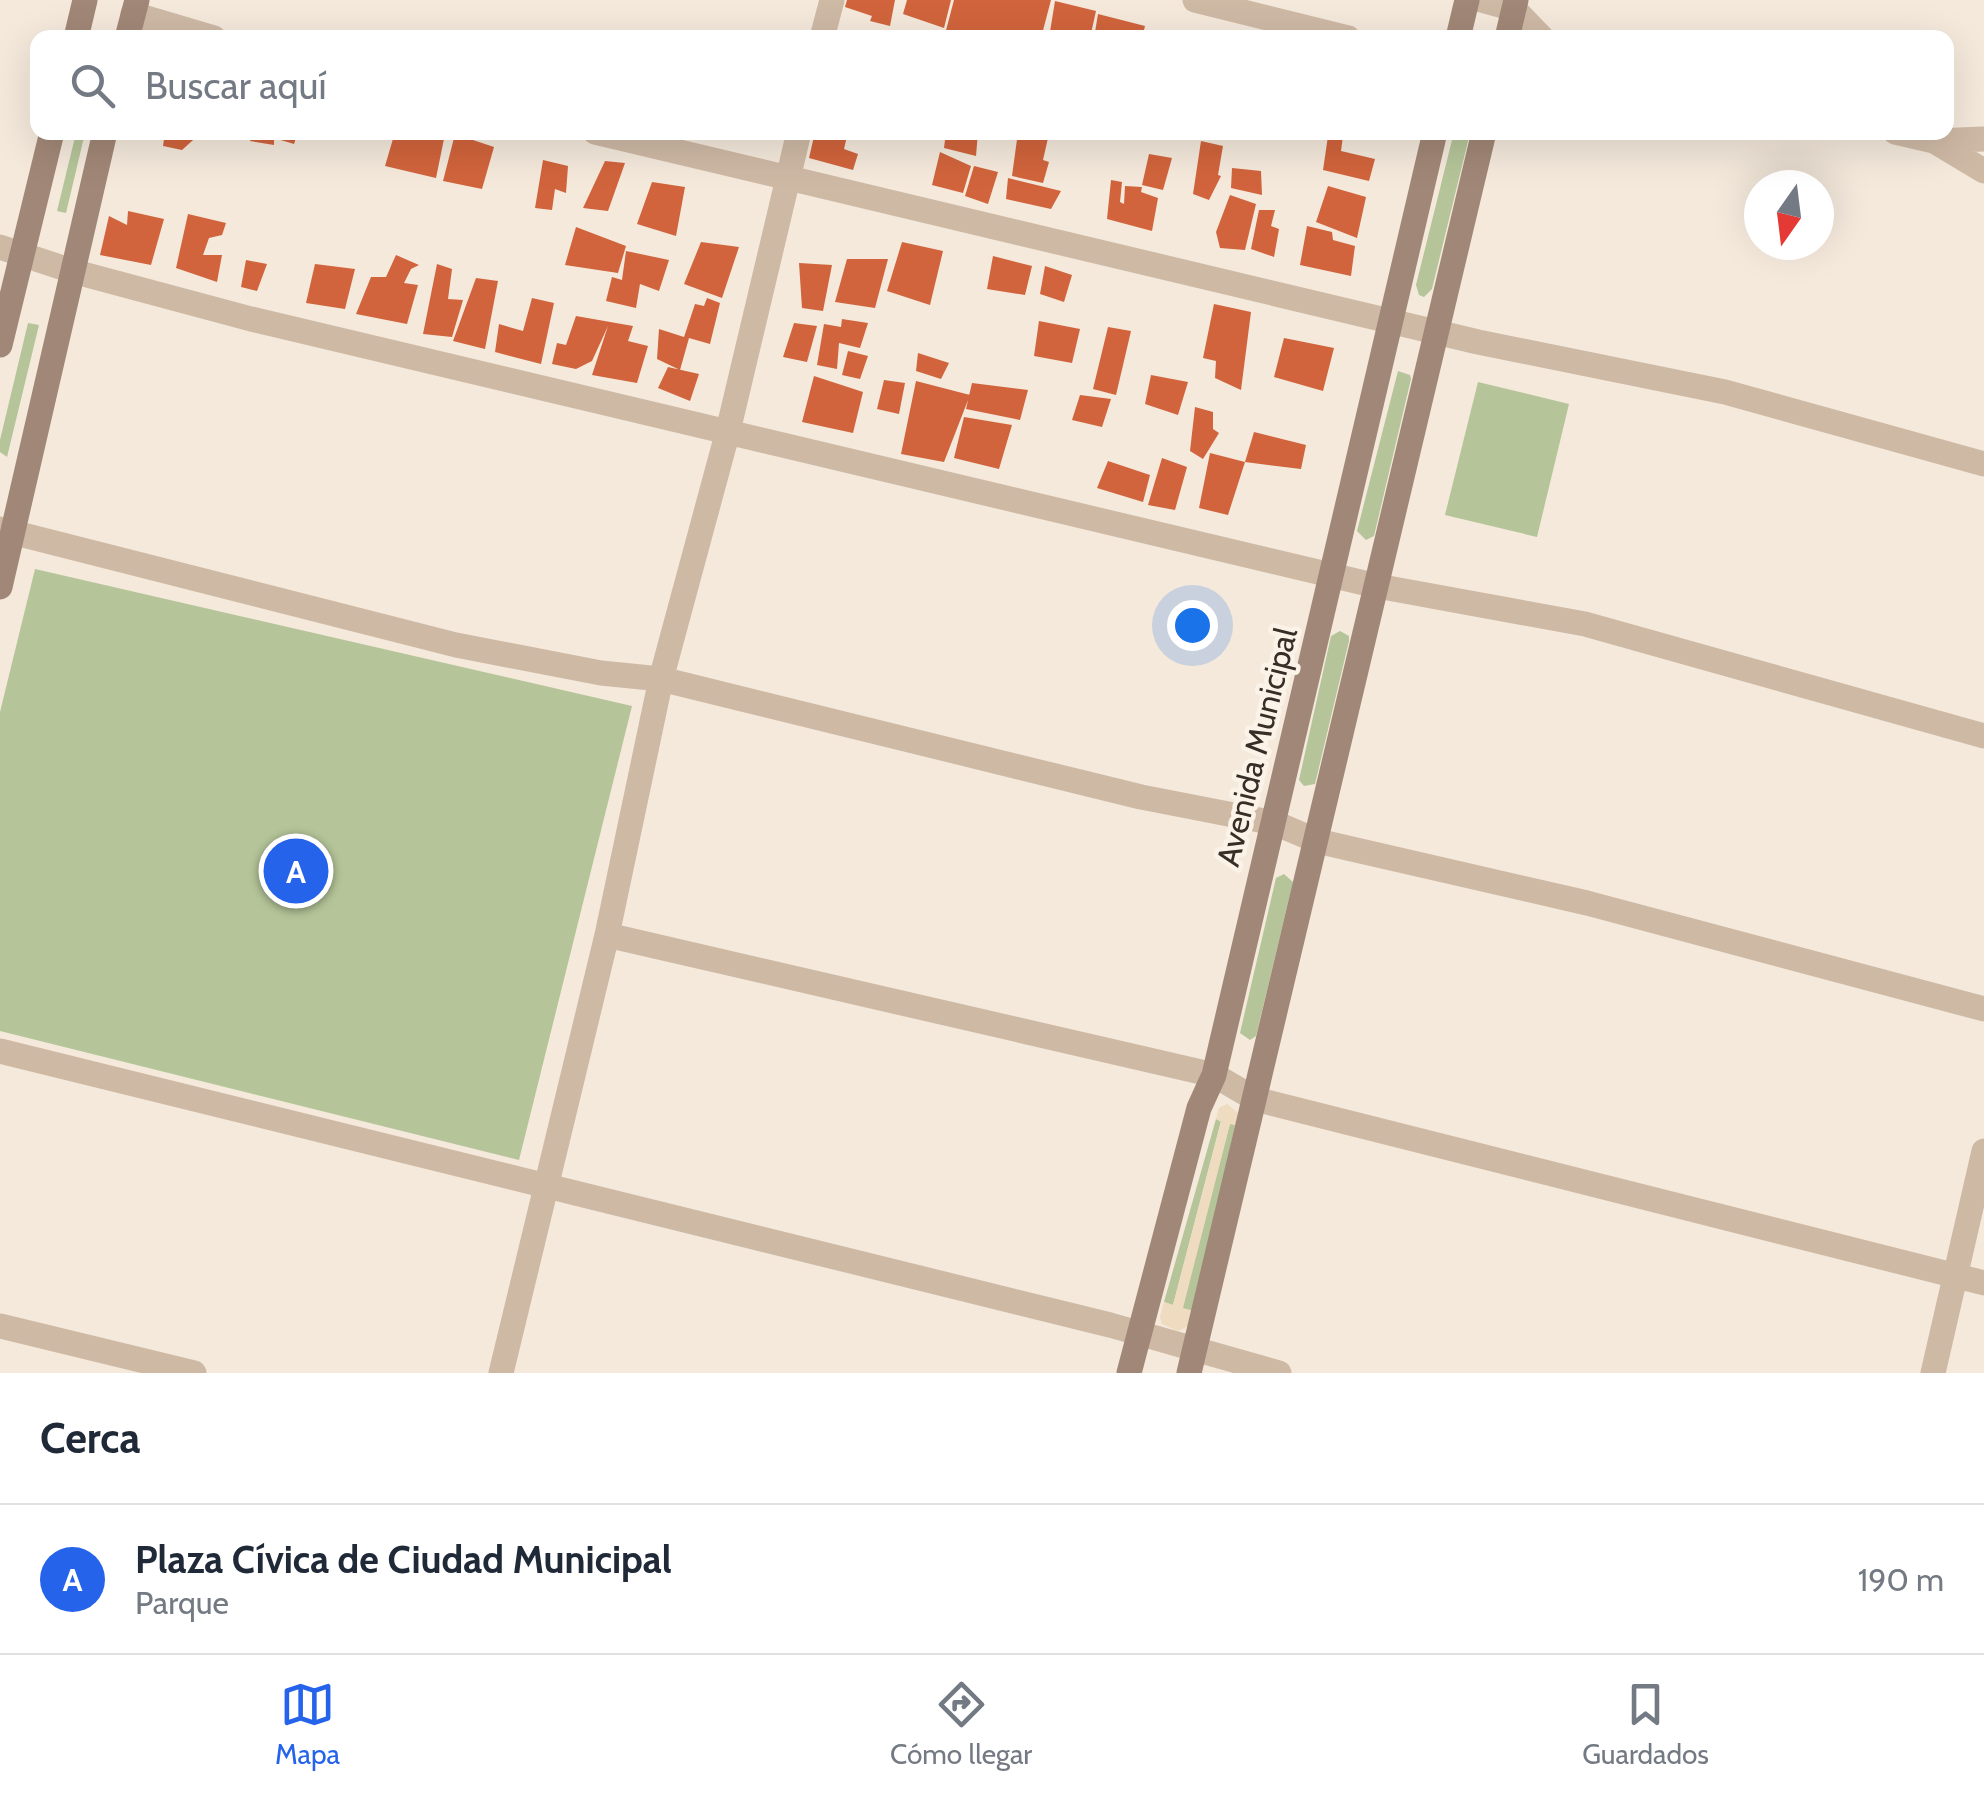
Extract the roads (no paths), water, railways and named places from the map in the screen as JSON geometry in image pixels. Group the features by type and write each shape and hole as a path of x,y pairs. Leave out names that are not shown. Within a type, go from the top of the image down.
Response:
{"street":[{"path":"78,30 85,0"},
{"path":"824,30 832,0"},
{"path":"1195,0 1316,30"},
{"path":"1460,30 1467,0"},
{"path":"1480,0 1514,4 1535,30"},
{"path":"1509,30 1514,4"},
{"path":"132,17 183,30"},
{"path":"1934,142 1984,139"},
{"path":"0,345 11,250 49,140"},
{"path":"0,587 6,532 103,140"},
{"path":"631,140 1436,331 1724,392 1984,464"},
{"path":"501,1373 607,935 660,679 728,430 797,140"},
{"name":"Avenida Municipal","path":"1129,1373 1199,1108 1214,1075 1433,140"},
{"path":"1191,1362 1482,140"},
{"path":"1926,140 1984,170"},
{"path":"11,250 72,271 251,319 1377,586 1586,624 1984,736"},
{"path":"6,532 456,645 600,673 660,679 1141,796 1275,822 1317,840 1587,902 1984,1008"},
{"path":"607,935 1214,1075 1254,1099 1984,1283"},
{"path":"0,1051 1139,1335 1191,1362 1279,1373"},
{"path":"1933,1373 1984,1151"},
{"path":"0,1326 194,1373"}],"place":[{"name":"Plaza Cívica de Ciudad Municipal","path":"296,871"}]}
